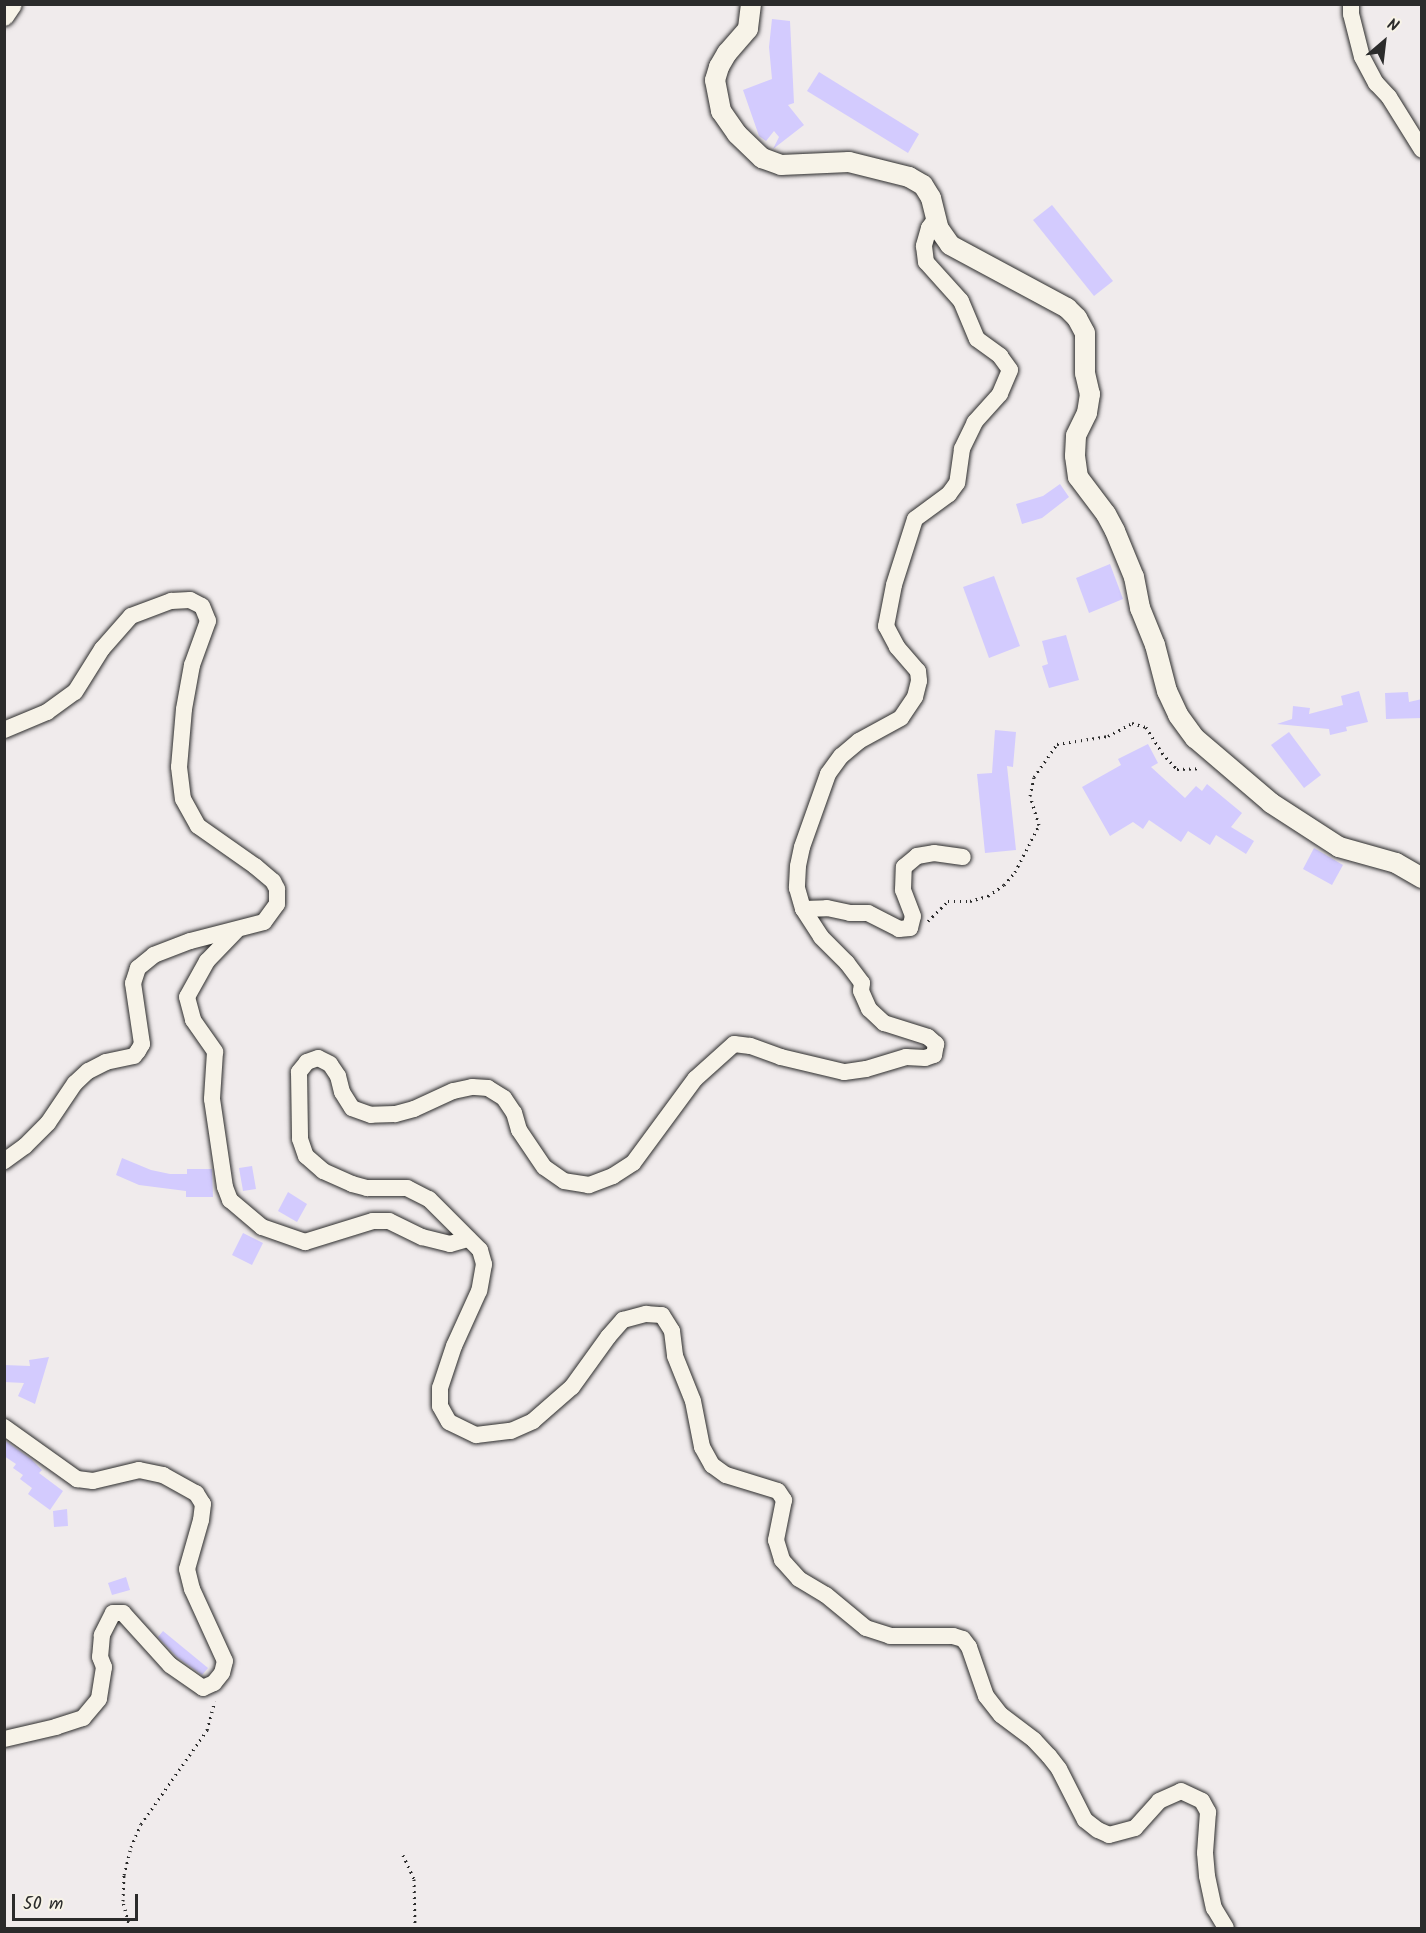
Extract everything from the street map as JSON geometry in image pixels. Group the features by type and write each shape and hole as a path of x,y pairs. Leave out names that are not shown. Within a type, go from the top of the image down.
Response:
{"street":[{"path":"4,16 12,4"},
{"path":"751,4 748,29 723,60 715,80 721,111 737,134 762,158 781,165 849,162 909,177 923,185 931,198 939,229 950,245 1067,308 1077,318 1085,333 1085,373 1090,394 1087,413 1076,436 1075,456 1078,477 1106,514 1115,531 1134,577 1138,599 1155,645 1167,691 1178,715 1195,738 1220,762 1271,803 1339,847 1396,863 1422,878"},
{"path":"1351,4 1351,14 1362,57 1376,83 1393,104 1422,150"},
{"path":"937,217 929,228 924,246 926,262 961,300 976,339 1000,356 1010,370 1000,394 975,423 962,449 957,483 949,494 915,519 894,585 886,626 897,647 918,671 919,681 915,698 901,718 859,741 841,756 828,774 798,866 797,888 803,909 821,937 847,963 862,983 861,991 869,1009 884,1023 928,1037 936,1044 934,1055 925,1058 906,1057 866,1069 844,1071 781,1057 750,1046 734,1044 695,1079 633,1163 613,1176 589,1185 564,1181 544,1167 519,1130 514,1113 504,1098 488,1088 472,1087 453,1091 414,1109 395,1114 371,1115 352,1108 330,1064 318,1058 307,1062 299,1072 300,1140 306,1156 323,1171 367,1188 407,1188 429,1199 480,1250 483,1264 479,1291 454,1346 440,1388 440,1406 449,1422 476,1435 511,1431 533,1421 572,1387 623,1320 646,1314 662,1315 672,1331 675,1356 693,1401 702,1447 712,1465 726,1475 778,1491 784,1500 776,1540 782,1560 798,1579 826,1595 866,1628 890,1636 953,1636 963,1639 973,1657 986,1696 1001,1715 1034,1740 1049,1756 1059,1769 1085,1820 1098,1830 1109,1835 1135,1828 1159,1801 1181,1791 1202,1800 1208,1812 1205,1853 1207,1876 1214,1908 1226,1929"},
{"path":"4,730 47,712 75,692 102,649 131,616 171,601 190,600 202,606 208,621 192,665 184,709 179,767 183,799 198,826 273,880 277,889 277,904 264,922 237,931 190,941 154,955 138,968 133,983 142,1044 138,1051 134,1056 106,1062 88,1071 75,1083 48,1123 25,1146 4,1161"},
{"path":"803,909 827,908 850,914 868,913 899,929 910,928 913,916 903,890 904,867 917,856 934,853 963,857"},
{"path":"237,931 207,960 187,997 193,1020 215,1052 212,1099 225,1187 230,1200 262,1227 305,1242 373,1221 388,1221 422,1237 450,1244 468,1239"},
{"path":"4,1426 77,1479 93,1481 139,1470 155,1472 196,1493 202,1504 201,1520 187,1569 192,1589 225,1662 222,1673 214,1683 203,1688 186,1678 171,1665 119,1611 113,1613 102,1635 100,1657 104,1668 99,1699 83,1718 4,1739"}],"path":[{"path":"910,928 929,921 948,901 970,901 988,896 1004,885 1015,872 1039,825 1030,796 1034,777 1057,744 1108,736 1132,723 1146,727 1162,753 1176,769 1196,769 1220,762"},
{"path":"130,1929 123,1901 124,1875 131,1847 141,1824 207,1731 211,1709 221,1689 222,1673"},
{"path":"403,1855 414,1879 415,1929"}],"building":[{"path":"772,19 790,21 794,103 788,105 804,125 773,149 779,137 774,131 766,141 759,136 743,90 772,79 769,47"},
{"path":"819,72 919,134 908,153 807,91"},
{"path":"1052,205 1113,281 1094,296 1033,220"},
{"path":"1060,484 1069,497 1042,518 1022,524 1016,504 1043,496"},
{"path":"1110,564 1123,599 1089,613 1076,578"},
{"path":"994,576 1020,646 989,658 963,587"},
{"path":"1066,635 1079,680 1049,688 1042,666 1048,664 1042,641"},
{"path":"1359,691 1368,722 1346,727 1347,731 1330,735 1329,729 1277,724 1292,719 1293,706 1310,708 1309,714 1343,705 1341,696"},
{"path":"1408,692 1409,702 1422,699 1422,718 1386,719 1385,693"},
{"path":"995,730 1016,732 1013,767 1007,766 1016,850 985,853 977,774 992,773"},
{"path":"1289,732 1321,775 1304,788 1271,745"},
{"path":"1148,744 1158,763 1151,767 1185,798 1196,786 1202,791 1207,784 1242,813 1231,827 1254,841 1246,854 1216,835 1210,845 1188,831 1181,842 1149,820 1143,829 1133,822 1110,836 1082,787 1121,765 1118,759"},
{"path":"1314,848 1343,865 1332,885 1303,869"},
{"path":"122,1158 151,1170 170,1174 187,1174 187,1169 212,1169 213,1197 186,1197 186,1191 139,1185 116,1175"},
{"path":"252,1166 256,1189 243,1191 239,1168"},
{"path":"288,1192 307,1204 297,1222 278,1211"},
{"path":"243,1233 263,1243 252,1265 232,1255"},
{"path":"49,1357 35,1404 18,1396 24,1383 4,1382 4,1365 30,1366 29,1360"},
{"path":"4,1440 31,1459 42,1470 39,1473 63,1491 50,1510 28,1494 32,1488 20,1479 23,1475 13,1468 16,1464 4,1456"},
{"path":"67,1509 68,1526 54,1527 53,1511"},
{"path":"126,1577 130,1590 112,1595 108,1583"},
{"path":"163,1631 208,1668 202,1675 177,1657 158,1637"}]}
